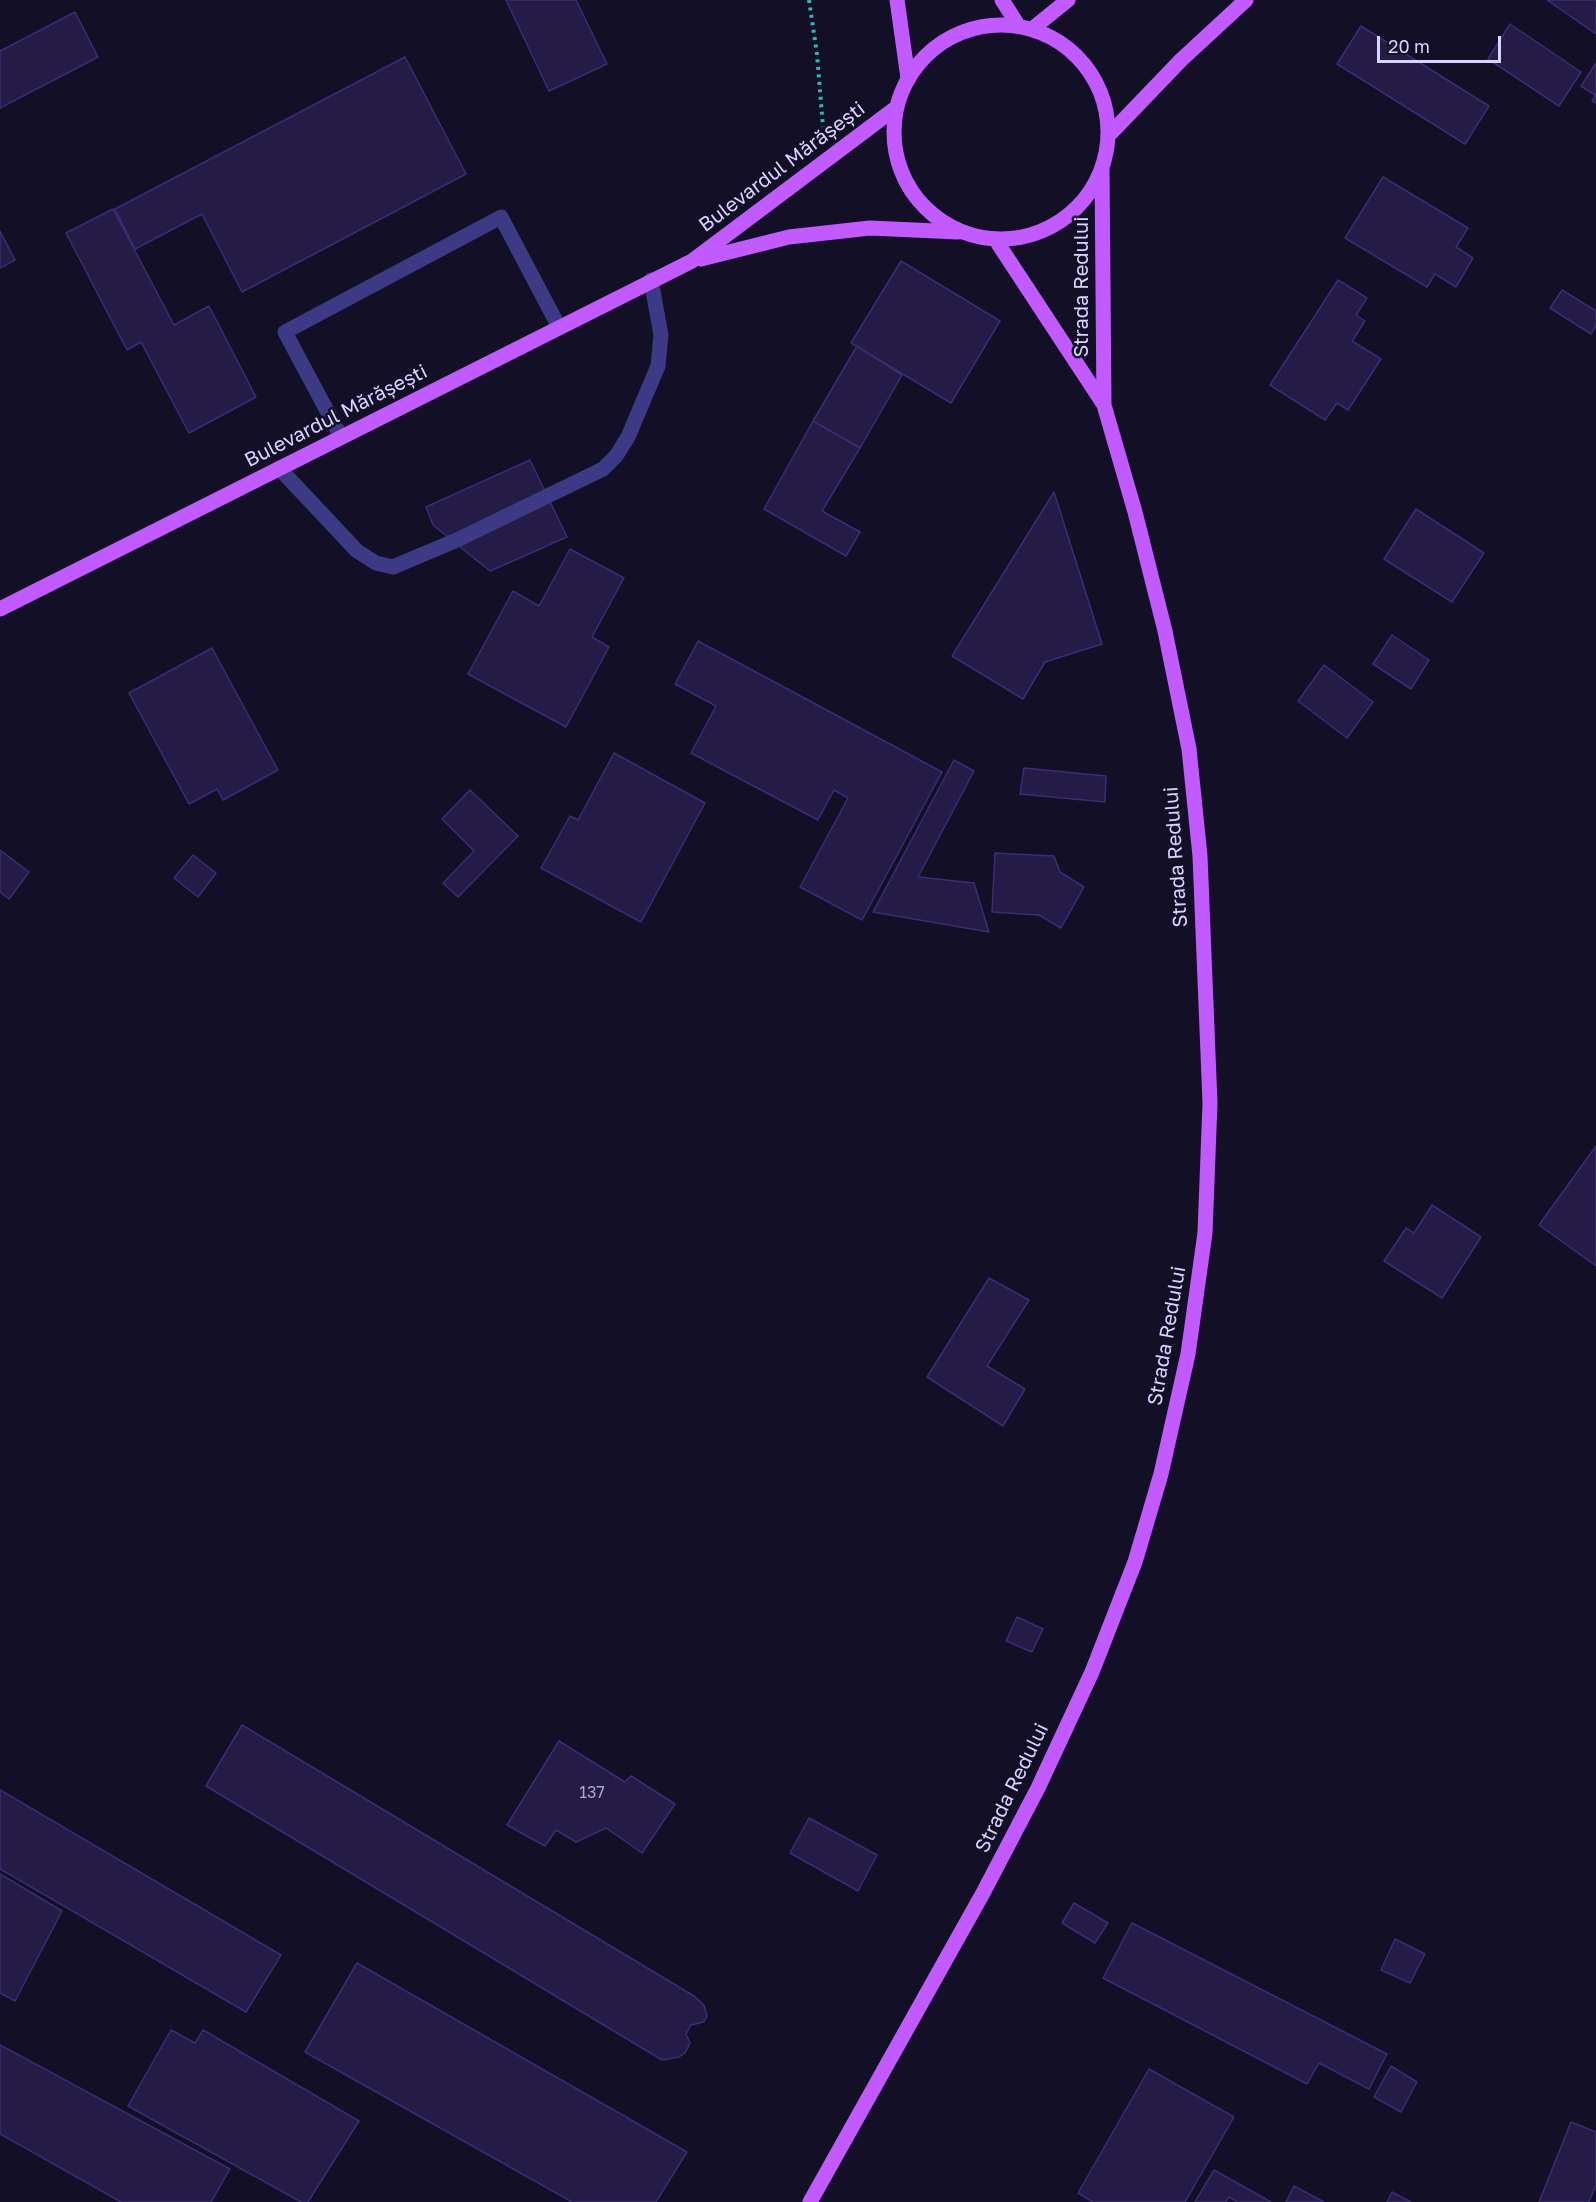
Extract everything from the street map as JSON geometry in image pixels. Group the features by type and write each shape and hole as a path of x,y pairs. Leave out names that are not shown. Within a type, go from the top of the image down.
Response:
{"main road":[{"path":"897,0 908,78"},
{"path":"1002,0 1025,27"},
{"path":"1025,27 1068,0"},
{"path":"1109,135 1180,60 1246,0"},
{"path":"986,25 1025,27 1063,43 1083,61 1098,83 1107,109 1109,135 1102,169 1086,199 1060,222 1029,236 995,239 962,232 935,217 914,195 900,168 894,137 897,107 908,78 928,53 955,34 986,25"},
{"name":"Bulevardul Mărășești","path":"692,261 897,107"},
{"name":"Strada Redului","path":"810,2202 983,1893 1038,1788 1092,1672 1135,1562 1161,1474 1188,1354 1205,1233 1210,1103 1200,856 1189,749 1165,631 1135,512 1104,405 1102,169"},
{"name":"Bulevardul Mărășești","path":"0,609 692,261 789,237 870,228 962,232"},
{"name":"Strada Redului","path":"995,239 1104,405"}],"street":[{"path":"341,437 285,332 501,217 559,327"},
{"path":"279,468 357,550 376,563 393,567 457,540 603,469 616,456 628,437 658,366 660,335 651,280"}],"path":[{"path":"809,0 817,54 826,161"}],"building":[{"path":"506,0 576,0 607,64 549,91"},
{"path":"1547,0 1596,0 1596,34"},
{"path":"75,12 98,57 0,108 0,51"},
{"path":"1510,24 1581,72 1559,106 1488,59"},
{"path":"1361,26 1489,106 1465,144 1337,64"},
{"path":"405,57 466,174 242,292 202,214 135,249 115,209"},
{"path":"1596,63 1596,103 1592,101 1595,95 1581,86"},
{"path":"1383,177 1468,228 1456,247 1473,258 1456,287 1435,274 1427,287 1345,238"},
{"path":"113,209 174,325 209,306 256,397 189,433 141,342 127,350 66,233"},
{"path":"0,231 15,260 0,268"},
{"path":"901,261 1000,321 951,403 851,343"},
{"path":"1338,280 1367,298 1356,315 1365,321 1352,341 1381,359 1348,410 1337,403 1325,420 1270,385"},
{"path":"1562,290 1596,311 1596,325 1591,334 1550,308"},
{"path":"857,346 902,375 860,448 813,421"},
{"path":"813,421 860,448 822,511 860,532 846,556 764,509"},
{"path":"530,460 567,537 490,571 433,525 426,507"},
{"path":"1054,492 1102,644 1045,662 1023,699 952,656"},
{"path":"1416,509 1484,553 1452,602 1384,559"},
{"path":"570,549 624,578 592,637 609,647 566,727 468,674 513,591 539,606"},
{"path":"1392,635 1429,660 1411,689 1373,664"},
{"path":"698,641 942,772 862,920 800,887 848,798 834,790 818,820 691,753 716,706 675,684"},
{"path":"212,648 278,770 223,800 217,789 189,804 129,693"},
{"path":"1324,665 1373,702 1347,738 1298,701"},
{"path":"614,753 705,803 641,922 541,868 570,816 578,820"},
{"path":"954,760 974,771 918,877 974,883 989,932 873,912"},
{"path":"1024,768 1106,776 1105,802 1020,794"},
{"path":"470,790 518,836 458,897 443,883 474,851 442,819"},
{"path":"0,850 29,872 9,899 0,892"},
{"path":"995,853 1054,856 1060,872 1084,887 1061,928 1039,915 992,912"},
{"path":"193,855 216,873 198,897 174,878"},
{"path":"1596,1146 1596,1266 1539,1225"},
{"path":"1432,1205 1481,1237 1442,1298 1384,1261 1406,1228 1414,1233"},
{"path":"989,1278 1029,1300 987,1366 1025,1389 1003,1426 927,1377"},
{"path":"1017,1617 1043,1629 1032,1652 1006,1641"},
{"path":"242,1725 694,1996 704,2005 707,2016 704,2022 691,2025 686,2034 690,2043 685,2053 679,2057 662,2060 206,1786"},
{"path":"559,1741 625,1782 631,1776 675,1804 642,1853 606,1828 576,1842 556,1830 545,1846 507,1825"},
{"path":"0,1790 281,1955 246,2012 0,1869"},
{"path":"809,1818 877,1855 858,1891 790,1853"},
{"path":"0,1874 62,1911 15,2001 0,1993"},
{"path":"1074,1903 1108,1923 1095,1943 1062,1923"},
{"path":"1132,1923 1387,2054 1369,2089 1319,2063 1307,2084 1103,1978"},
{"path":"1395,1939 1425,1954 1410,1983 1381,1970"},
{"path":"357,1963 687,2152 656,2202 572,2202 305,2052"},
{"path":"171,2030 195,2043 203,2030 359,2121 308,2202 301,2202 128,2106"},
{"path":"0,2045 230,2169 211,2202 121,2202 0,2134"},
{"path":"1391,2066 1417,2082 1401,2112 1374,2097"},
{"path":"1149,2069 1234,2117 1185,2202 1093,2202 1078,2193"},
{"path":"1571,2122 1596,2132 1596,2184 1589,2202 1539,2202"},
{"path":"1214,2170 1271,2202 1238,2202 1229,2197 1226,2202 1195,2202"},
{"path":"1294,2186 1324,2202 1286,2202"},
{"path":"1392,2192 1411,2202 1387,2202"}]}
